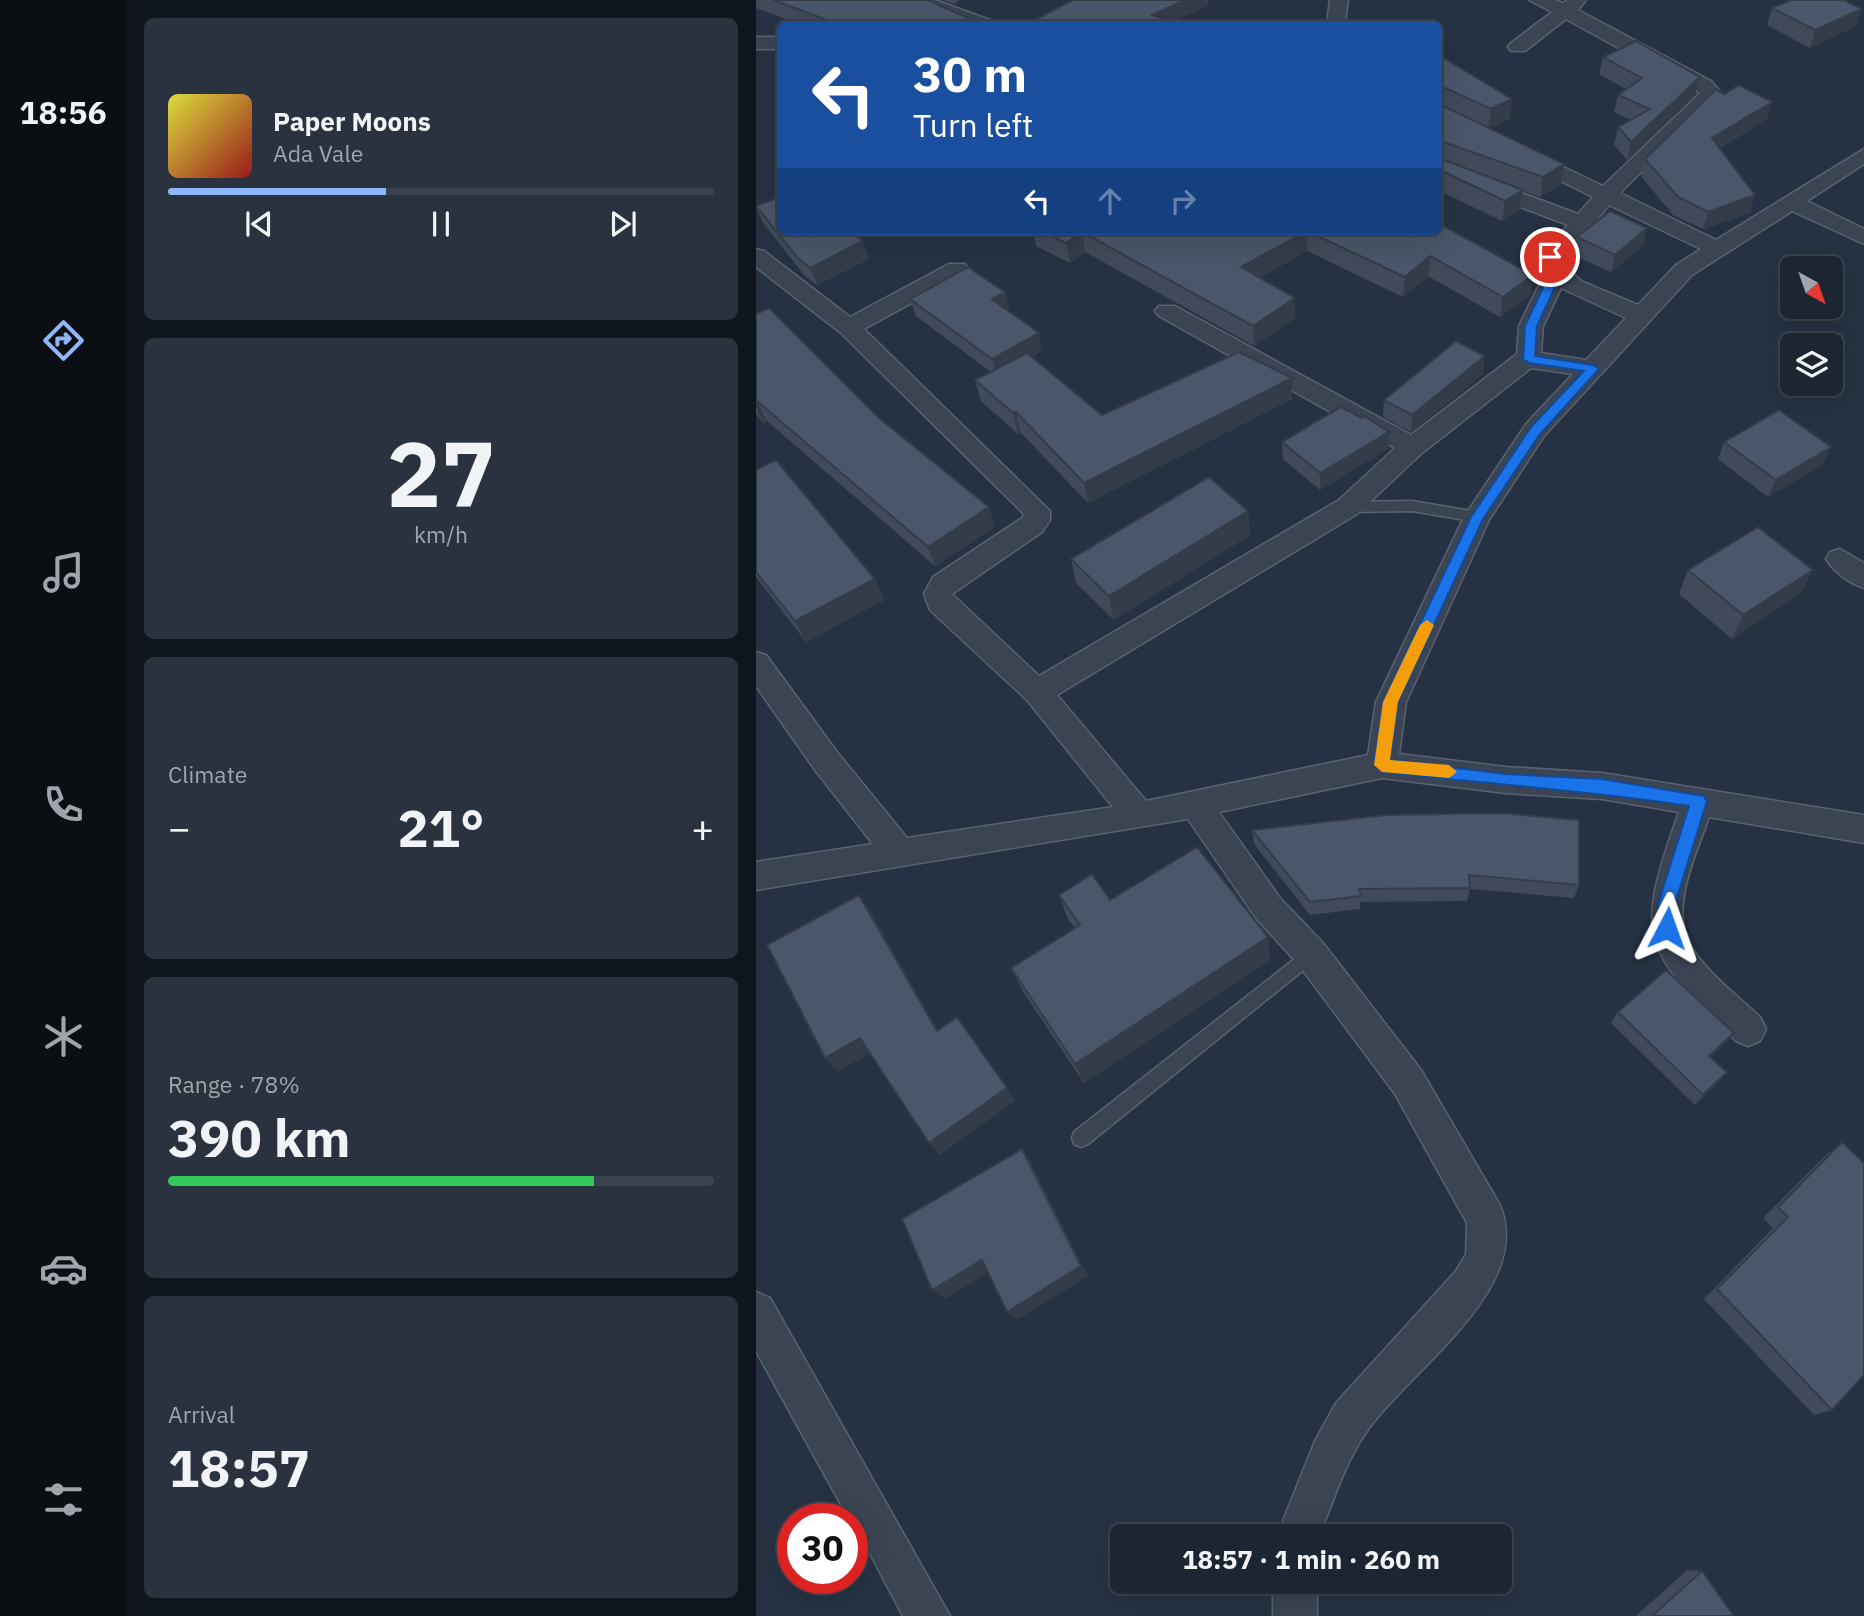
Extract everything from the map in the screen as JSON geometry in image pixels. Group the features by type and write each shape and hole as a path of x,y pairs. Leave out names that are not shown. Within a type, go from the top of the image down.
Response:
{"street":[{"path":"918,0 974,21"},
{"path":"1336,21 1339,0"},
{"path":"1538,0 1572,5 1704,85 1711,93 1704,103 1607,194 1550,257 1550,269 1573,287 1643,316"},
{"path":"1518,47 1572,5"},
{"path":"756,43 777,43"},
{"path":"1507,147 1718,249"},
{"path":"1382,765 1391,702 1477,517 1535,430 1685,270 1864,155"},
{"path":"1442,170 1582,223"},
{"path":"1791,202 1864,237"},
{"path":"756,257 849,328 1037,511 1037,520 1032,525 943,584 939,594 940,602 1038,692 1139,816"},
{"path":"849,328 957,269"},
{"path":"1529,359 1531,326 1556,274"},
{"path":"1167,311 1413,447"},
{"path":"1038,692 1348,507 1413,447 1529,359 1593,369"},
{"path":"1840,559 1864,579"},
{"path":"756,663 826,761 900,853"},
{"path":"756,876 1139,816 1382,765 1506,780 1602,786 1864,829"},
{"path":"1699,801 1667,904 1667,928 1674,949 1748,1028"},
{"path":"1195,804 1268,908 1311,954 1408,1082 1486,1219 1489,1244 1484,1265 1470,1285 1351,1418 1330,1457 1303,1524"},
{"path":"756,1312 928,1616"},
{"path":"1295,1594 1295,1616"}],"lane":[{"path":"1348,507 1412,506 1477,517"},
{"path":"1081,1138 1311,954"}],"building":[{"path":"773,0 928,0 974,21 830,21"},
{"path":"1073,0 1185,0 1152,15 1170,21 1033,21"},
{"path":"1791,0 1844,0 1862,9 1815,30 1772,8"},
{"path":"1636,41 1700,77 1631,142 1618,127 1650,109 1618,95 1642,78 1603,57"},
{"path":"1442,57 1512,99 1491,109 1442,86"},
{"path":"1739,85 1772,102 1712,138 1755,195 1708,212 1678,197 1645,159 1716,89 1724,94"},
{"path":"1442,105 1564,164 1543,177 1442,141"},
{"path":"1442,159 1523,190 1505,201 1442,171"},
{"path":"777,198 777,232 756,206"},
{"path":"1610,211 1647,228 1615,255 1577,237"},
{"path":"1442,225 1533,275 1503,297 1430,256 1405,277 1316,235 1442,235"},
{"path":"779,235 855,235 863,241 810,268"},
{"path":"1050,235 1078,235 1066,243"},
{"path":"1087,235 1300,235 1241,267 1295,298 1253,326"},
{"path":"968,267 1005,292 992,299 1039,333 992,359 910,299"},
{"path":"769,308 879,418 989,507 928,547 756,402 756,314"},
{"path":"1456,341 1485,356 1412,415 1384,400"},
{"path":"1239,352 1292,378 1084,483 1016,412 1013,413 975,380 1027,353 1102,415"},
{"path":"1341,407 1362,418 1364,416 1389,432 1320,473 1282,442"},
{"path":"1779,410 1831,447 1776,480 1724,442"},
{"path":"776,460 875,579 795,621 756,572 756,470"},
{"path":"1209,477 1248,511 1109,596 1071,559"},
{"path":"1758,527 1813,570 1743,615 1688,570"},
{"path":"1500,813 1579,820 1579,885 1469,875 1470,888 1359,889 1361,896 1310,902 1252,830 1386,815"},
{"path":"1197,847 1268,937 1075,1064 1011,968 1080,925 1059,895 1092,874 1110,900"},
{"path":"859,895 937,1031 957,1017 1007,1088 929,1143 860,1038 825,1058 767,945"},
{"path":"1666,970 1734,1033 1709,1056 1727,1072 1703,1095 1618,1012"},
{"path":"1842,1142 1864,1163 1864,1375 1832,1410 1717,1289 1788,1217 1778,1207"},
{"path":"1022,1149 1081,1266 1007,1312 982,1260 932,1290 902,1219"},
{"path":"1702,1571 1734,1616 1652,1616"}],"slow traffic":[{"path":"1427,625 1391,702 1382,765 1449,772"}],"route":[{"path":"1550,257 1550,269 1556,274 1531,326 1529,359 1593,369 1535,430 1477,517 1391,702 1382,765 1506,780 1602,786 1699,801 1672,884 1667,904 1667,928"}]}
